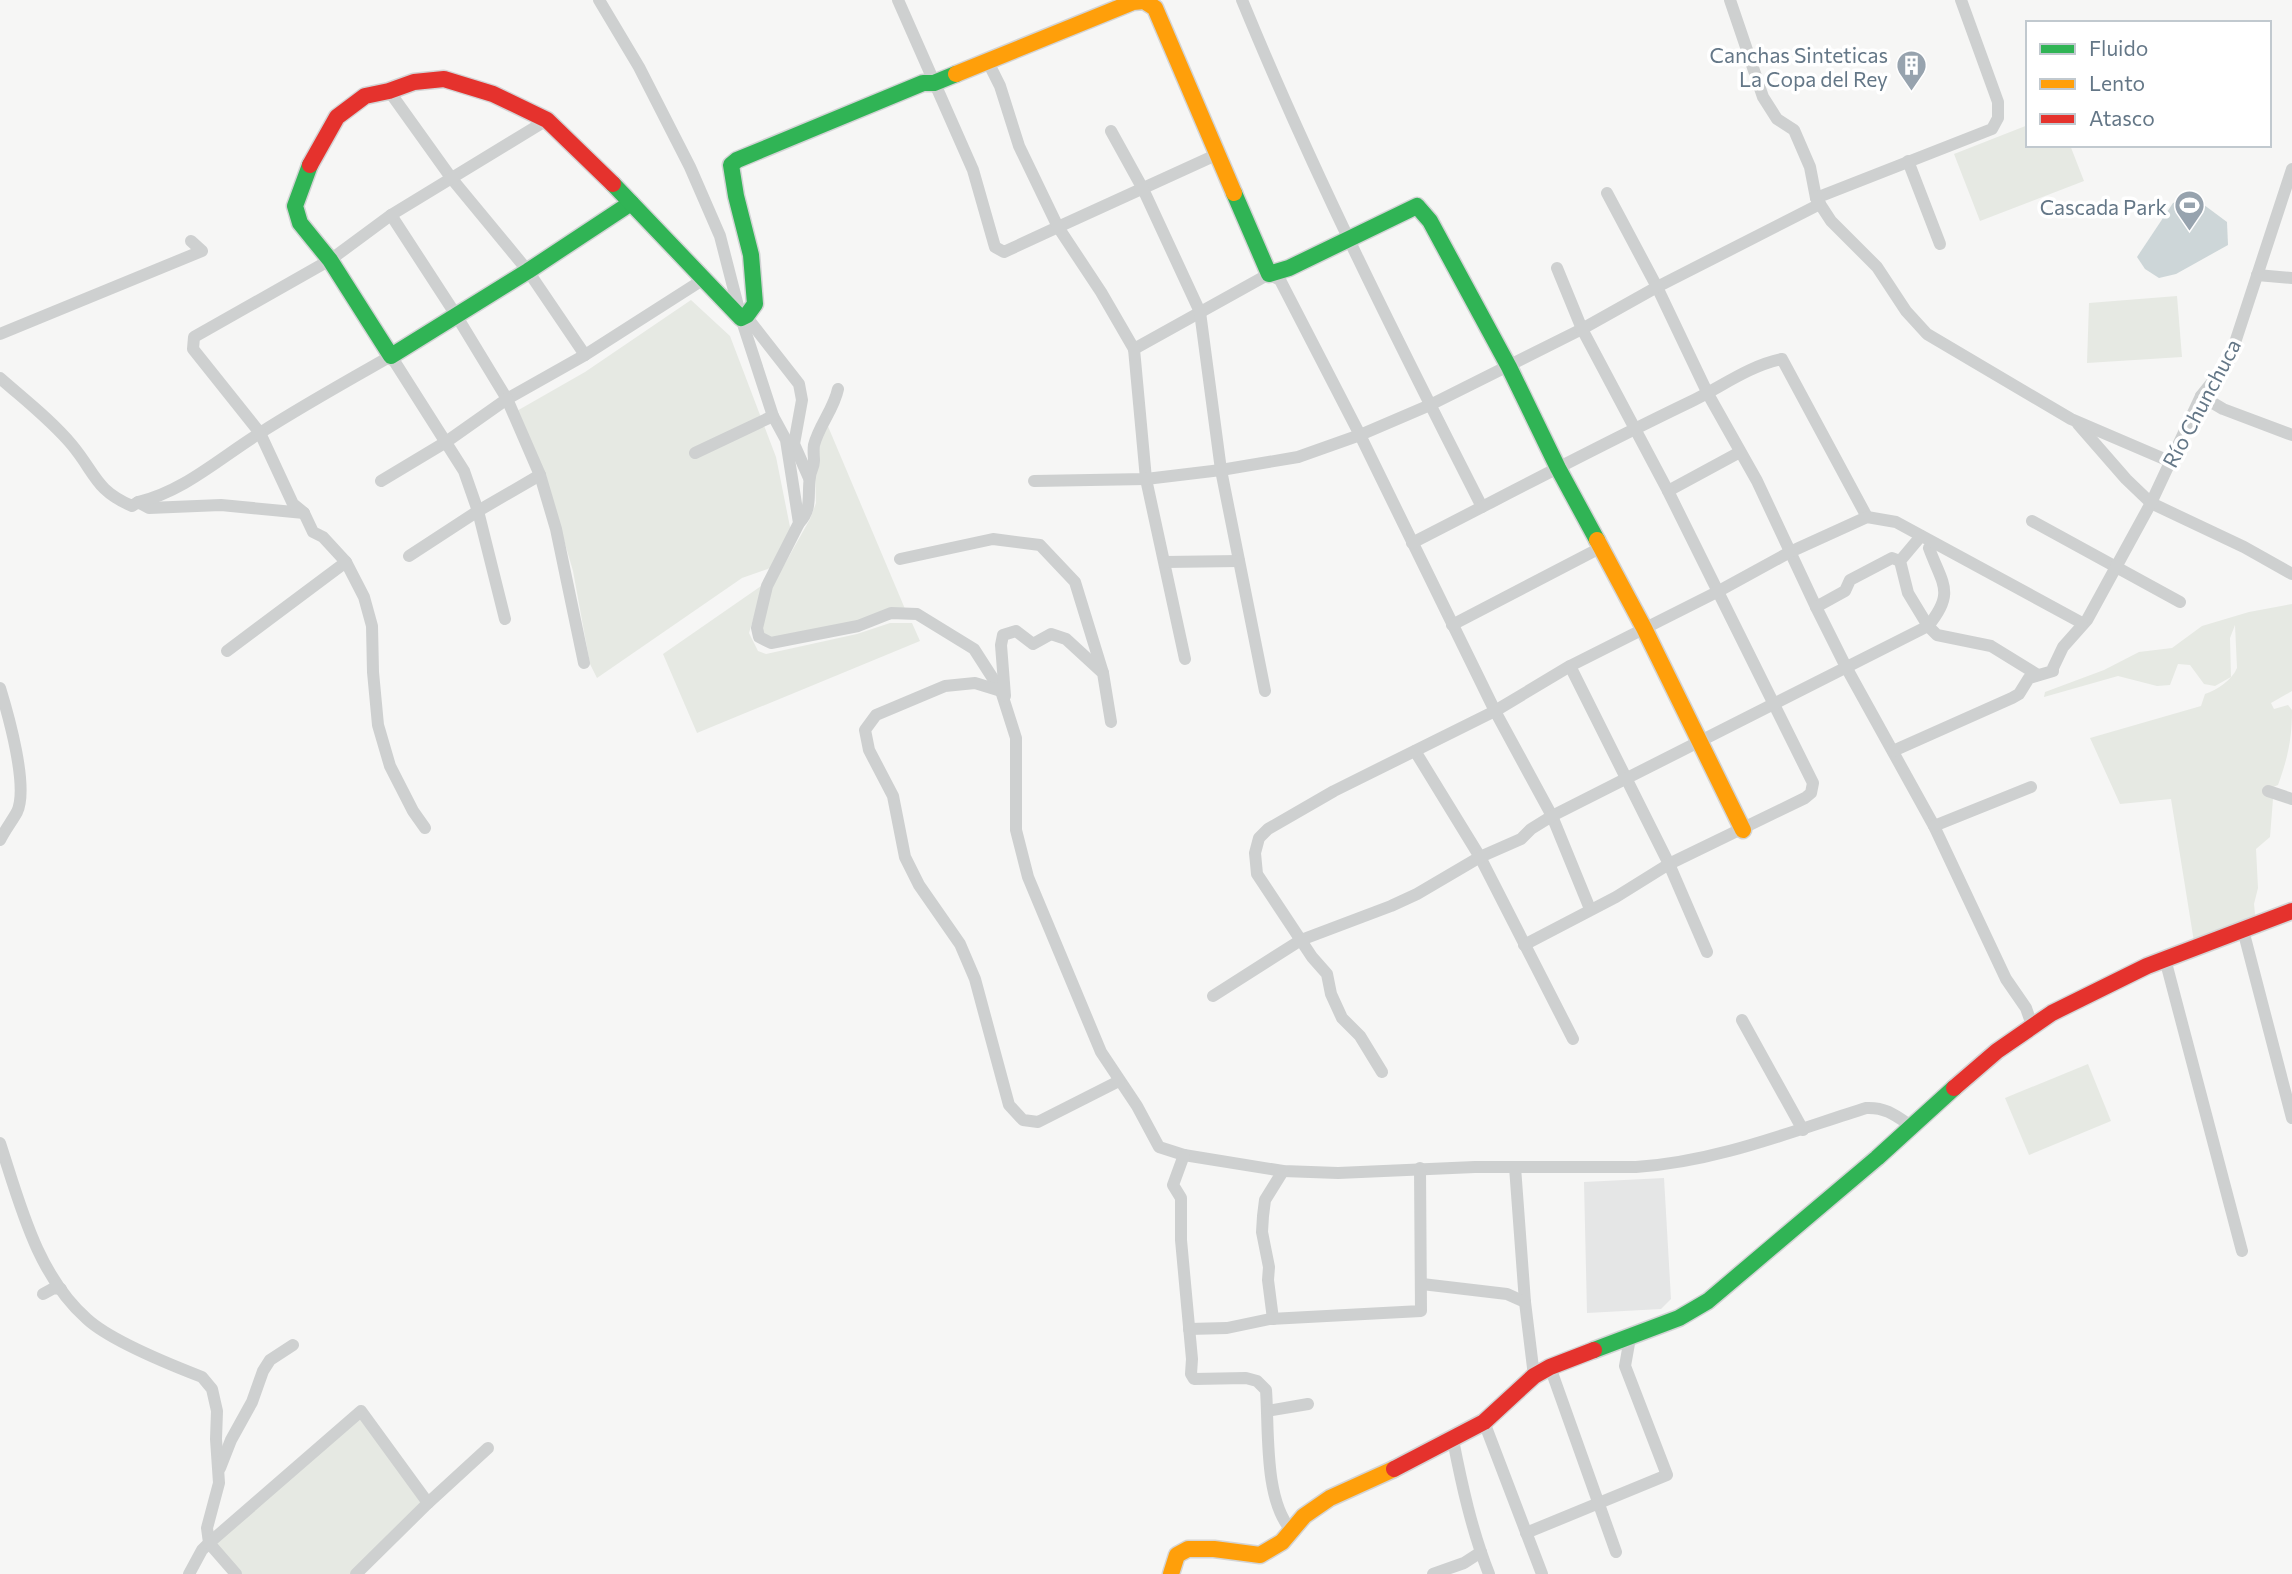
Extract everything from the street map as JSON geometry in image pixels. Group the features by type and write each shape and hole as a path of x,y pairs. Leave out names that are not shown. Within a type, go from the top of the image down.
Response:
{"street":[{"path":"599,0 639,67 690,167 719,236 738,306 799,384 803,400 794,444 809,478 810,501 808,510 767,586 757,628 760,637 771,643 858,626 891,613 917,614 974,649 1003,696 1016,738 1016,830 1028,877 1101,1052 1137,1106 1159,1146 1184,1155 1283,1171 1663,1166 1748,1146 1866,1108 1891,1112 1911,1126"},
{"path":"898,0 973,170 996,247 1004,252 1218,154"},
{"path":"744,316 755,304 751,256 731,165 737,160 923,83 934,83 1084,21 1133,2 1146,0 1155,8 1269,274 1280,280 1360,435 1495,711 1552,816 1590,909"},
{"path":"1242,0 1283,99 1347,238 1482,507"},
{"path":"1730,0 1763,97 1777,119 1794,130 1810,166 1818,201 1831,222 1877,267 1906,311 1927,334 2076,422 2169,461"},
{"path":"1034,481 1146,480 1221,470 1297,457 1360,435 1509,367 1818,201 1992,129 1998,118 1997,102 1961,0"},
{"path":"988,62 1000,86 1019,146 1058,227 1101,292 1134,349 1146,480 1185,659"},
{"path":"505,619 478,511 464,471 330,260 300,223 295,206 305,175 337,117 365,96 414,82 444,79 493,94 547,120 599,169 704,279 744,316 773,416 786,440 799,523"},
{"path":"389,91 452,178 528,271 585,355"},
{"path":"425,828 390,766 378,725 372,626 364,597 346,562 323,537 313,532 304,513 293,504 260,433 193,349 194,337 330,260 391,215 547,120"},
{"path":"1111,131 1143,189 1200,312 1221,470 1265,691"},
{"path":"1908,162 1940,244"},
{"name":"Río Chunchuca","path":"1893,751 2012,698 2029,678 2053,671 2063,647 2087,620 2151,503 2201,396 2229,361 2292,169"},
{"path":"1607,192 1657,287 1708,394 1757,481 1846,667 1934,826 2006,979 2026,1008 2033,1028"},
{"path":"0,378 73,446 102,489 132,506 184,483 260,433 528,271 631,203"},
{"path":"1134,349 1269,274 1289,268 1417,206 1430,221 1509,367 1558,468 1644,628 1742,830"},
{"path":"391,215 507,399 540,475 556,529 584,663"},
{"path":"0,334 202,251 191,241"},
{"path":"1524,945 1616,897 1669,864 1805,798 1811,793 1813,783 1668,491 1582,329 1557,268"},
{"path":"2257,275 2292,278"},
{"path":"381,481 446,442 507,399 585,355 704,279"},
{"path":"1412,543 1635,428 1708,394 1754,367 1782,359 1867,517"},
{"path":"809,478 815,463 814,445 838,389"},
{"path":"2201,396 2223,409 2292,435"},
{"path":"695,453 773,416"},
{"path":"2076,422 2151,503 2245,547 2292,574"},
{"path":"1668,491 1740,452"},
{"path":"409,556 540,475"},
{"path":"138,502 149,508 222,505 304,513"},
{"path":"1382,1072 1360,1036 1342,1018 1331,993 1327,974 1257,874 1255,853 1259,838 1268,829 1334,791 1495,711 1570,666 1790,552 1867,517 1896,522 2082,623"},
{"path":"2032,521 2180,602"},
{"path":"1900,561 1921,536"},
{"path":"900,559 993,539 1040,545 1075,582 1103,673 1111,722"},
{"path":"1213,996 1301,940 1391,906 1480,857 1521,839 1552,816 1928,626 1940,611 1945,598 1944,583 1929,548 1935,544"},
{"path":"1452,625 1600,548"},
{"path":"1816,607 1845,591 1850,580 1892,558 1900,561"},
{"path":"1165,562 1240,561"},
{"path":"1900,561 1908,593 1928,626 1937,635 1990,646 2039,675"},
{"path":"226,651 346,562"},
{"path":"1003,696 1001,645 1003,635 1016,631 1033,644 1051,634 1066,639 1103,673"},
{"path":"1570,666 1669,864 1707,952"},
{"path":"1003,696 975,683 945,686 876,715 865,730 869,750 892,796 905,857 919,885 960,944 975,979 1009,1105 1023,1120 1038,1122 1119,1082"},
{"path":"0,688 11,723 20,786 18,810 0,840"},
{"path":"1415,751 1480,857 1573,1039"},
{"path":"1934,826 2031,787"},
{"path":"2268,791 2292,799"},
{"path":"1171,1574 1177,1555 1188,1549 1214,1549 1260,1555 1282,1542 1304,1516 1330,1498 1356,1488 1484,1422 1534,1376 1550,1367 1679,1318 1708,1301 1877,1158 1997,1051 2052,1013 2086,994 2165,959 2292,911"},
{"path":"2243,930 2292,1118"},
{"path":"2165,959 2242,1251"},
{"path":"1742,1020 1803,1130"},
{"path":"0,1143 18,1203 39,1252 61,1289 88,1321 164,1361 202,1377 212,1389 218,1411 216,1439 219,1483 207,1528 209,1543 236,1574"},
{"path":"1184,1155 1173,1185 1181,1198 1181,1240 1191,1374 1194,1379 1246,1378 1257,1381 1266,1390 1273,1494 1281,1518 1292,1530"},
{"path":"1515,1167 1525,1302 1534,1376"},
{"path":"1189,1329 1227,1328 1273,1319 1421,1311 1420,1168"},
{"path":"1273,1319 1268,1289 1269,1267 1262,1232 1263,1216 1265,1200 1283,1171"},
{"path":"1422,1284 1507,1294 1525,1302"},
{"path":"43,1294 54,1288 61,1289"},
{"path":"1526,1533 1667,1475 1625,1366 1630,1338"},
{"path":"218,1472 231,1440 252,1402 263,1371 270,1360 293,1345"},
{"path":"1550,1367 1616,1552"},
{"path":"1267,1411 1308,1404"},
{"path":"189,1574 209,1543 361,1411 428,1503"},
{"path":"1484,1422 1542,1574"},
{"path":"1453,1440 1461,1484 1489,1574"},
{"path":"356,1574 488,1448"},
{"path":"1433,1574 1464,1563 1481,1552"}],"shaded area":[{"path":"2026,126 2026,147 2071,147 2084,181 1980,221 1954,154"},
{"name":"Cascada Park","path":"2192,196 2227,222 2228,245 2176,274 2159,278 2145,269 2137,257 2173,203"},
{"path":"2177,296 2182,357 2087,363 2089,303"},
{"path":"691,300 730,336 776,457 791,532 773,567 742,578 597,678 590,664 573,571 545,475 515,412 585,372"},
{"path":"827,424 908,616 765,643 761,623 769,592 810,519 816,503 818,449"},
{"path":"764,584 749,633 758,651 766,654 857,634 890,623 912,623 920,641 697,733 663,654"},
{"path":"2292,604 2292,691 2271,703 2274,709 2288,705 2292,710 2290,739 2278,785 2266,790 2273,799 2270,837 2256,849 2256,924 2195,948 2171,799 2120,804 2090,738 2201,706 2205,694 2224,684 2232,677 2237,668 2235,625 2230,638 2231,677 2215,686 2204,684 2190,665 2178,664 2170,685 2157,686 2118,676 2044,697 2045,692 2104,670 2139,652 2172,648 2202,626 2249,612"},
{"path":"2088,1064 2111,1121 2029,1155 2005,1098"},
{"path":"1664,1178 1671,1299 1661,1309 1587,1313 1584,1182"},
{"path":"360,1416 424,1504 350,1574 238,1574 213,1543"}],"traffic: fast":[{"path":"613,184 741,318 747,315 755,304 751,255 731,165 737,160 923,83 934,83 956,74"},
{"path":"310,165 295,206 300,223 330,260 391,356 631,203"},
{"path":"1234,193 1269,274 1289,268 1417,206 1430,221 1509,367 1558,468 1597,540"},
{"path":"1594,1350 1679,1318 1708,1301 1877,1158 1954,1088"}],"traffic: slow":[{"path":"956,74 1133,2 1144,1 1155,8 1234,193"},
{"path":"1597,540 1644,628 1743,830"},
{"path":"1171,1574 1177,1555 1188,1549 1214,1549 1260,1555 1282,1542 1304,1516 1330,1498 1394,1469"}],"traffic: jam":[{"path":"310,165 337,117 365,96 414,82 444,79 493,94 547,120 613,184"},
{"path":"1954,1088 1997,1051 2052,1013 2147,966 2292,911"},
{"path":"1394,1469 1484,1422 1534,1376 1594,1350"}],"place":[{"name":"Canchas Sinteticas La Copa del Rey","path":"1911,93"},
{"name":"Cascada Park","path":"2190,233"}]}
